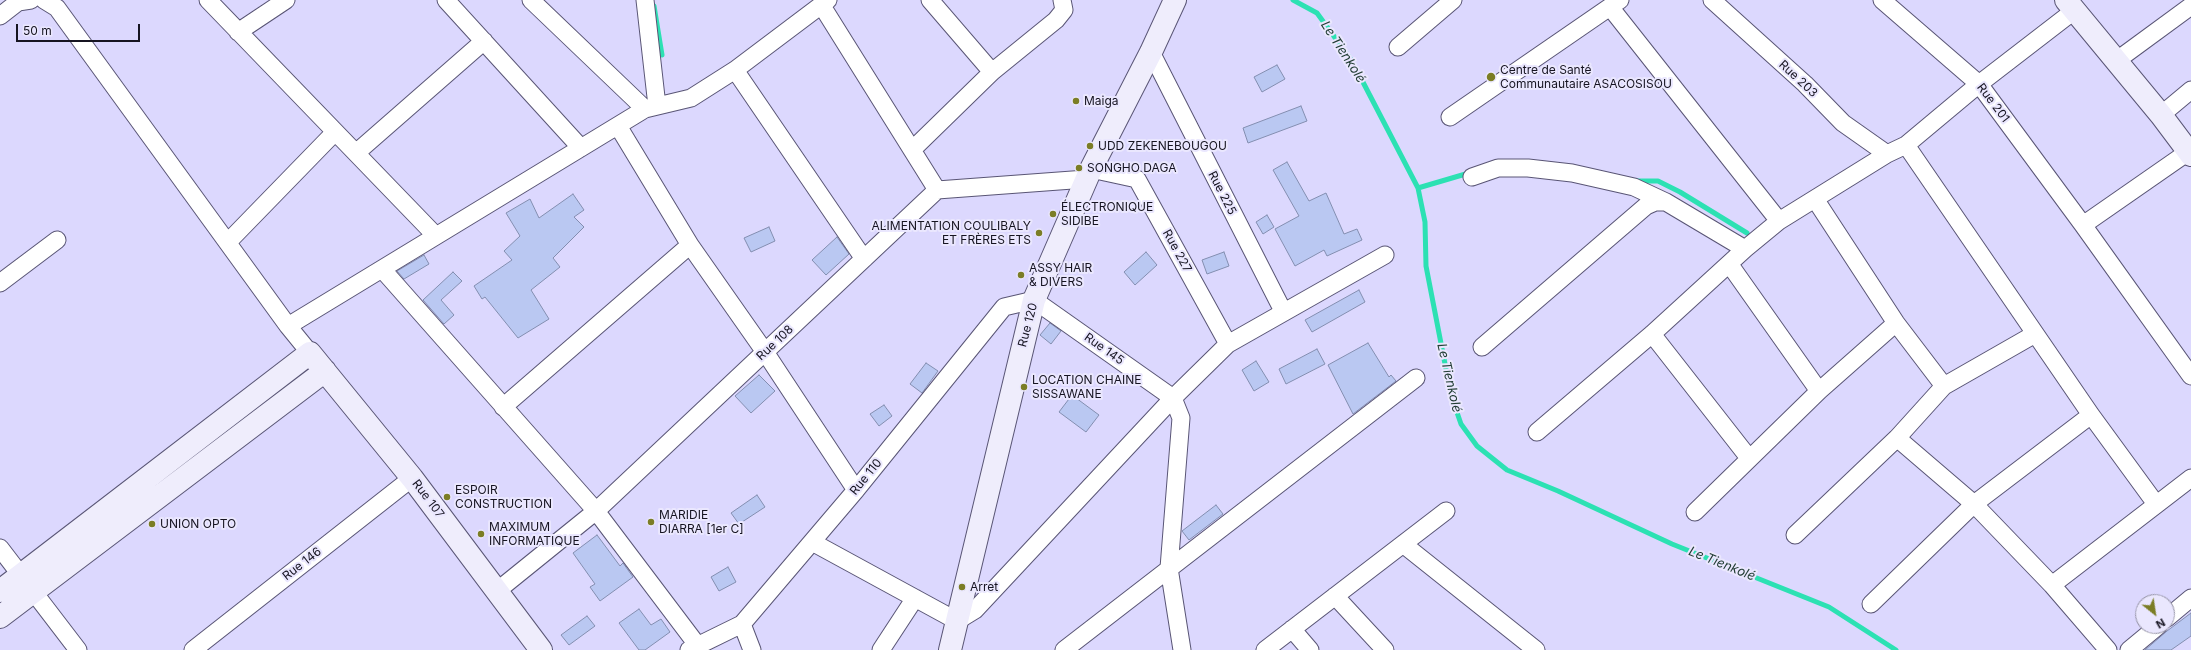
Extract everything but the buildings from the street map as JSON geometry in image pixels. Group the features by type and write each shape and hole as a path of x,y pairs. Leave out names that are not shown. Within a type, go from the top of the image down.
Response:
{"main road":[{"name":"Rue 120","path":"950,650 1034,300 1088,174 1151,52 1175,0"},
{"path":"2071,5 2190,153"},
{"path":"0,617 27,583 310,353"},
{"name":"Rue 107","path":"310,353 412,478 497,591 535,648"},
{"path":"0,591 27,583 325,371"}],"street":[{"path":"208,0 436,236"},
{"path":"238,32 286,0"},
{"path":"446,0 581,148"},
{"path":"531,0 651,108"},
{"path":"645,0 651,108"},
{"path":"930,0 992,72"},
{"path":"912,150 992,72 1056,20 1064,10 1062,0"},
{"path":"1398,47 1453,0"},
{"name":"Rue 203","path":"1712,0 1805,84 1843,123 1887,154"},
{"name":"Rue 201","path":"1882,0 1979,84 2083,224 2191,376"},
{"path":"0,16 24,1"},
{"path":"56,3 288,326 310,353"},
{"path":"288,326 618,126 651,108 691,98 735,70 825,3 937,190 1088,174"},
{"path":"1450,117 1615,4 1779,221"},
{"path":"1537,432 1652,334 1730,265 1745,249 1779,221 1887,154 1906,145 2071,5"},
{"path":"2116,61 2191,6"},
{"path":"356,153 484,41"},
{"name":"Rue 225","path":"1151,52 1283,311"},
{"path":"735,70 864,259"},
{"path":"2161,116 2191,90"},
{"path":"618,126 690,245 765,352 856,490"},
{"path":"228,242 335,132"},
{"path":"1906,145 2091,415 2156,504"},
{"path":"2083,224 2190,153"},
{"path":"1472,177 1498,168 1528,168 1572,173 1634,187 1666,202 1745,249"},
{"name":"Rue 227","path":"1088,174 1137,179 1228,344"},
{"name":"Rue 108","path":"497,591 596,512 937,190"},
{"path":"1815,199 1896,324 1944,386"},
{"path":"1482,347 1646,206 1655,202 1666,202"},
{"path":"0,283 57,240"},
{"path":"503,407 690,245"},
{"path":"812,542 956,621 975,610 1173,398 1228,344 1283,311 1385,255"},
{"path":"1730,265 1819,391"},
{"path":"382,269 596,512 693,648"},
{"name":"Rue 145","path":"1034,300 1173,398"},
{"name":"Rue 110","path":"693,648 742,624 856,490 1004,307 1034,300"},
{"path":"1695,512 1819,391 1896,324"},
{"path":"1652,334 1749,458"},
{"path":"1795,535 1897,438 1944,386 2035,334"},
{"path":"1064,650 1416,378"},
{"path":"1173,398 1181,418 1169,568 1182,650"},
{"path":"1871,604 1974,504 2091,415"},
{"path":"1897,438 1974,504 2052,585 2108,650"},
{"name":"Rue 146","path":"193,650 412,478"},
{"path":"2052,585 2191,478"},
{"path":"1265,650 1446,511"},
{"path":"1403,544 1536,650"},
{"path":"0,548 78,650"},
{"path":"1335,596 1385,650"},
{"path":"881,650 915,598"},
{"path":"2175,611 2191,598"},
{"path":"742,624 752,650"},
{"path":"1292,629 1310,650"},
{"path":"2129,650 2148,634"}],"waterway":[{"name":"Le Tienkolé","path":"1293,0 1317,13 1352,61 1418,188 1425,222 1426,266 1451,395 1461,424 1477,446 1507,470 1558,491 1672,544 1829,607 1896,650"},
{"path":"654,6 662,55"},
{"path":"1418,188 1469,173"},
{"path":"1634,181 1658,181 1680,192 1747,233"}],"place":[{"name":"Centre de Santé Communautaire ASACOSISOU","path":"1491,77"},
{"name":"Maiga","path":"1076,101"},
{"name":"UDD ZEKENEBOUGOU","path":"1090,146"},
{"name":"SONGHO DAGA","path":"1079,168"},
{"name":"ÉLECTRONIQUE SIDIBE","path":"1053,214"},
{"name":"ALIMENTATION COULIBALY ET FRÈRES ETS","path":"1039,233"},
{"name":"ASSY HAIR & DIVERS","path":"1021,275"},
{"name":"LOCATION CHAINE SISSAWANE","path":"1024,387"},
{"name":"ESPOIR CONSTRUCTION","path":"447,497"},
{"name":"MARIDIE DIARRA [1er C]","path":"651,522"},
{"name":"UNION OPTO","path":"152,524"},
{"name":"MAXIMUM INFORMATIQUE","path":"481,534"},
{"name":"Arret","path":"962,587"}]}
